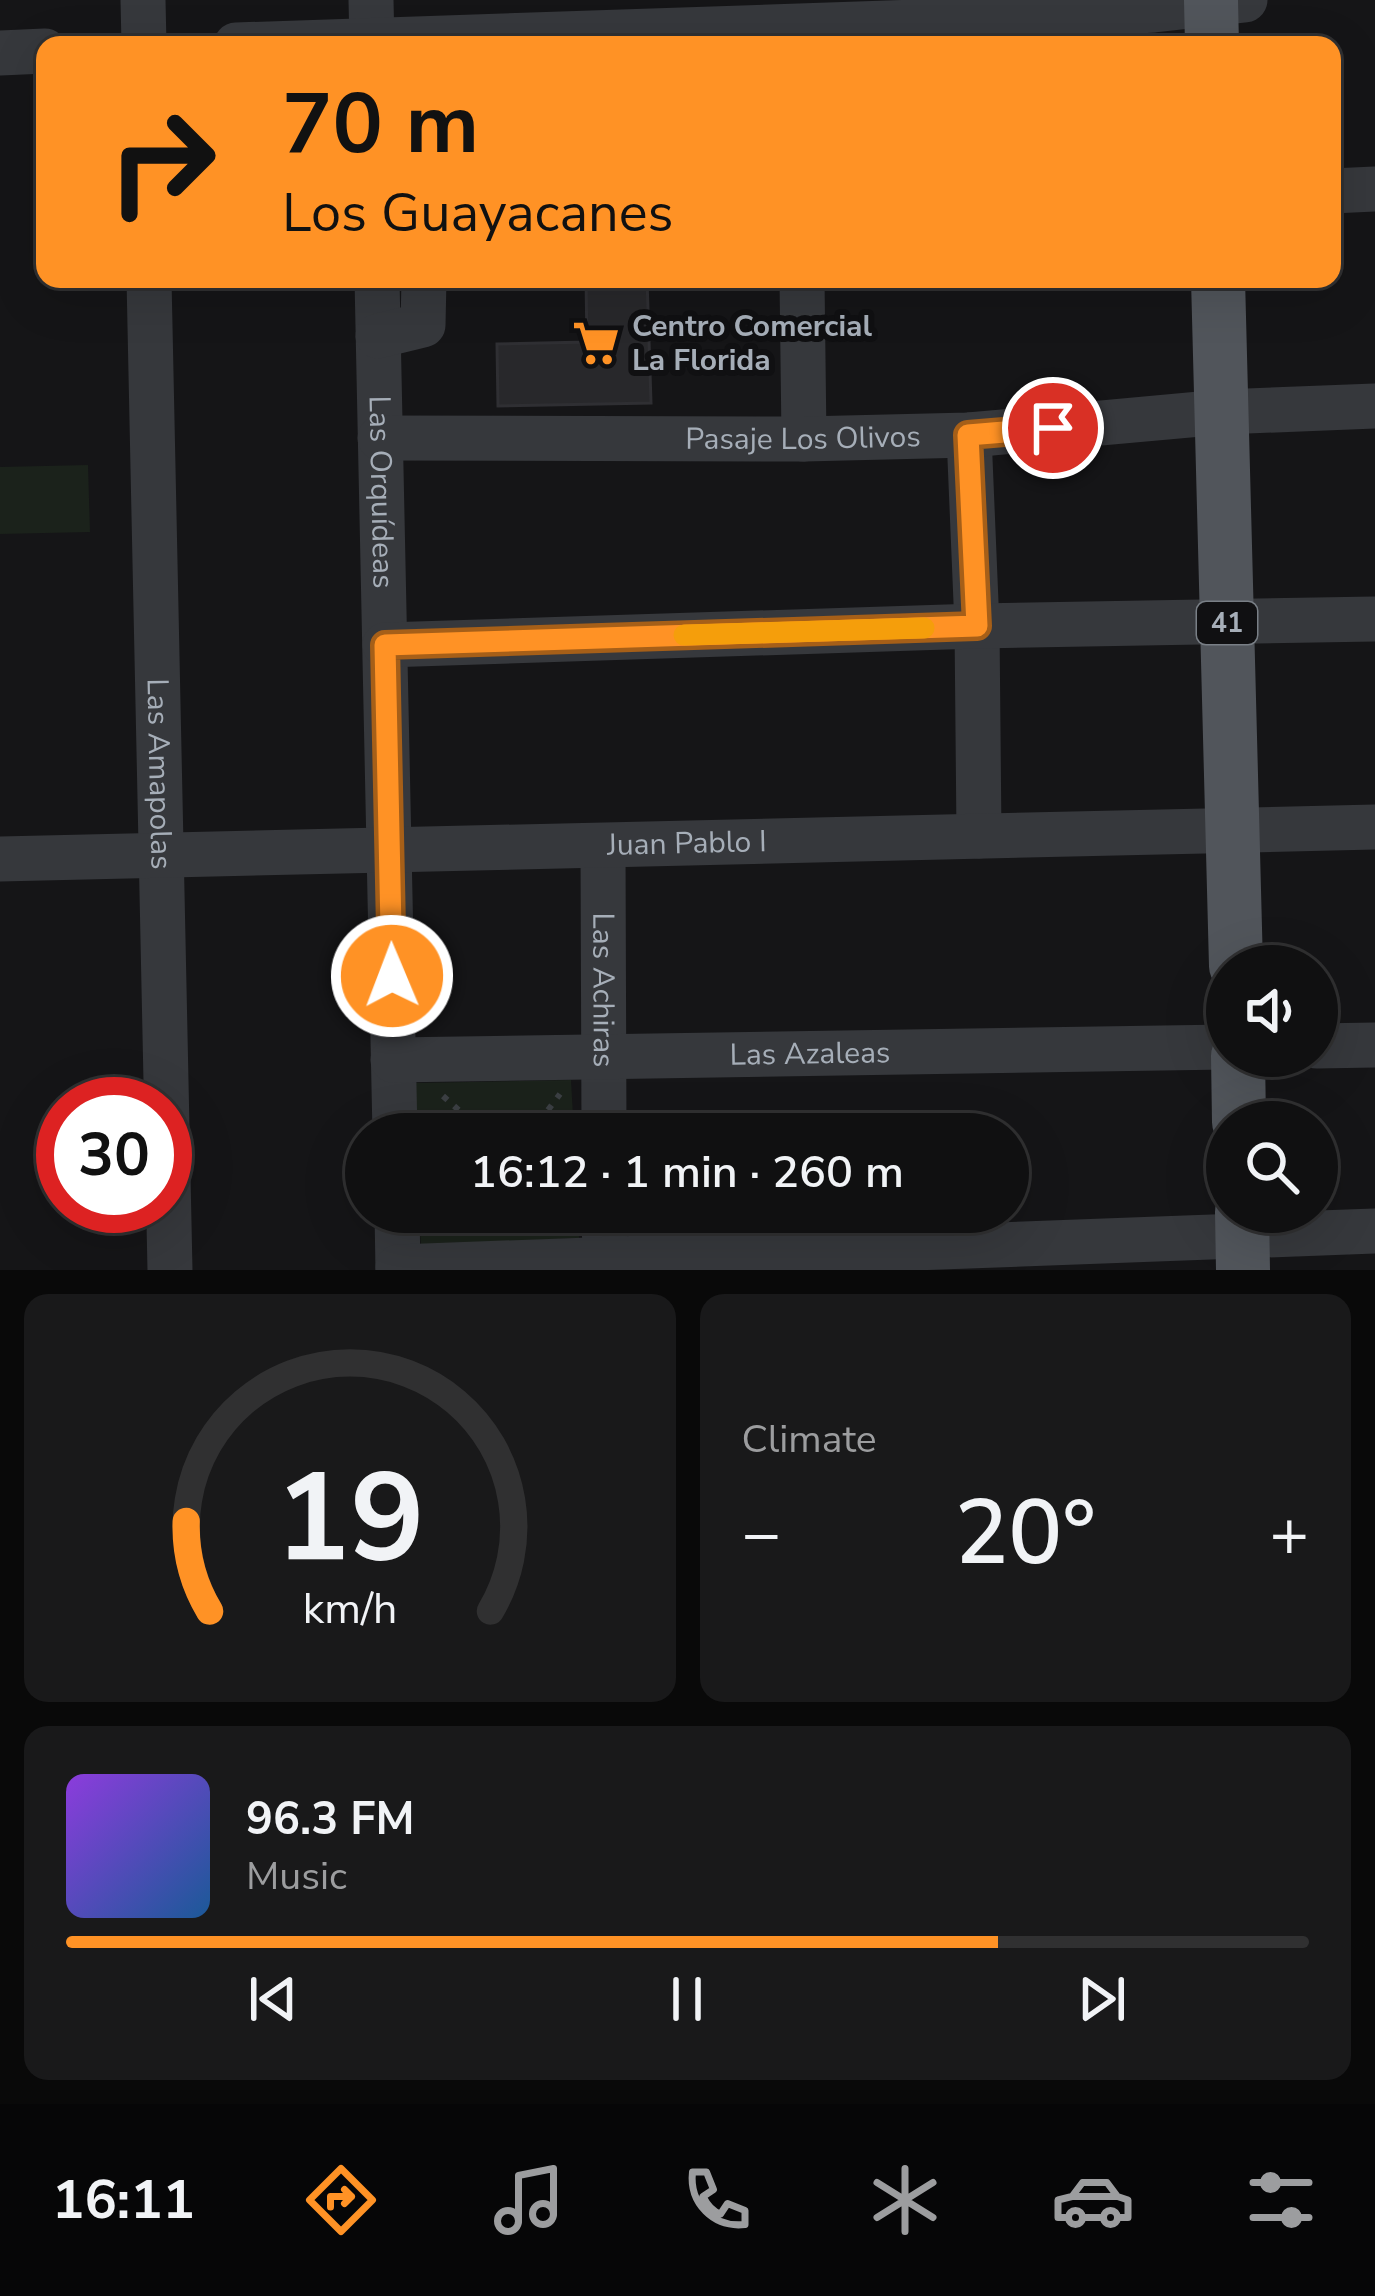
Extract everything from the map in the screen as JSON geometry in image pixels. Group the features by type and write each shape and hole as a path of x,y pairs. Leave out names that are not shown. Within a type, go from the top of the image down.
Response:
{"main road":[{"name":"41","path":"1218,288 1235,945"}],"street":[{"path":"142,0 144,36"},
{"path":"312,36 372,29 801,36 1154,10 1220,12"},
{"path":"0,53 36,51"},
{"path":"1341,191 1375,189"},
{"name":"Las Amapolas","path":"149,288 170,1270"},
{"name":"Las Orquídeas","path":"377,288 394,1113"},
{"path":"378,337 424,325 424,288"},
{"path":"802,288 804,440"},
{"name":"Pasaje Los Olivos","path":"380,438 804,440 968,435 1222,412 1375,406"},
{"path":"968,435 977,626 979,836"},
{"path":"385,645 1375,619"},
{"name":"Juan Pablo I","path":"0,859 1375,827"},
{"name":"Las Achiras","path":"603,846 604,1113"},
{"path":"1338,1046 1375,1045"},
{"name":"Las Azaleas","path":"393,1060 1206,1047"},
{"path":"397,1233 398,1269 605,1260 994,1258 1375,1232"},
{"path":"604,1233 605,1260"}],"shaded area":[{"path":"88,465 90,532 0,534 0,467"},
{"path":"571,1080 573,1113 415,1113 414,1083"},
{"path":"420,1233 579,1233 579,1238 421,1246"}],"building":[{"name":"Centro Comercial La Florida","path":"586,288 647,288 651,403 498,406 497,344 587,342"}],"slow traffic":[{"path":"684,635 924,628"}],"place":[{"name":"Centro Comercial La Florida","path":"596,343"}],"route":[{"path":"392,976 385,645 977,626 968,435 1053,428"}]}
